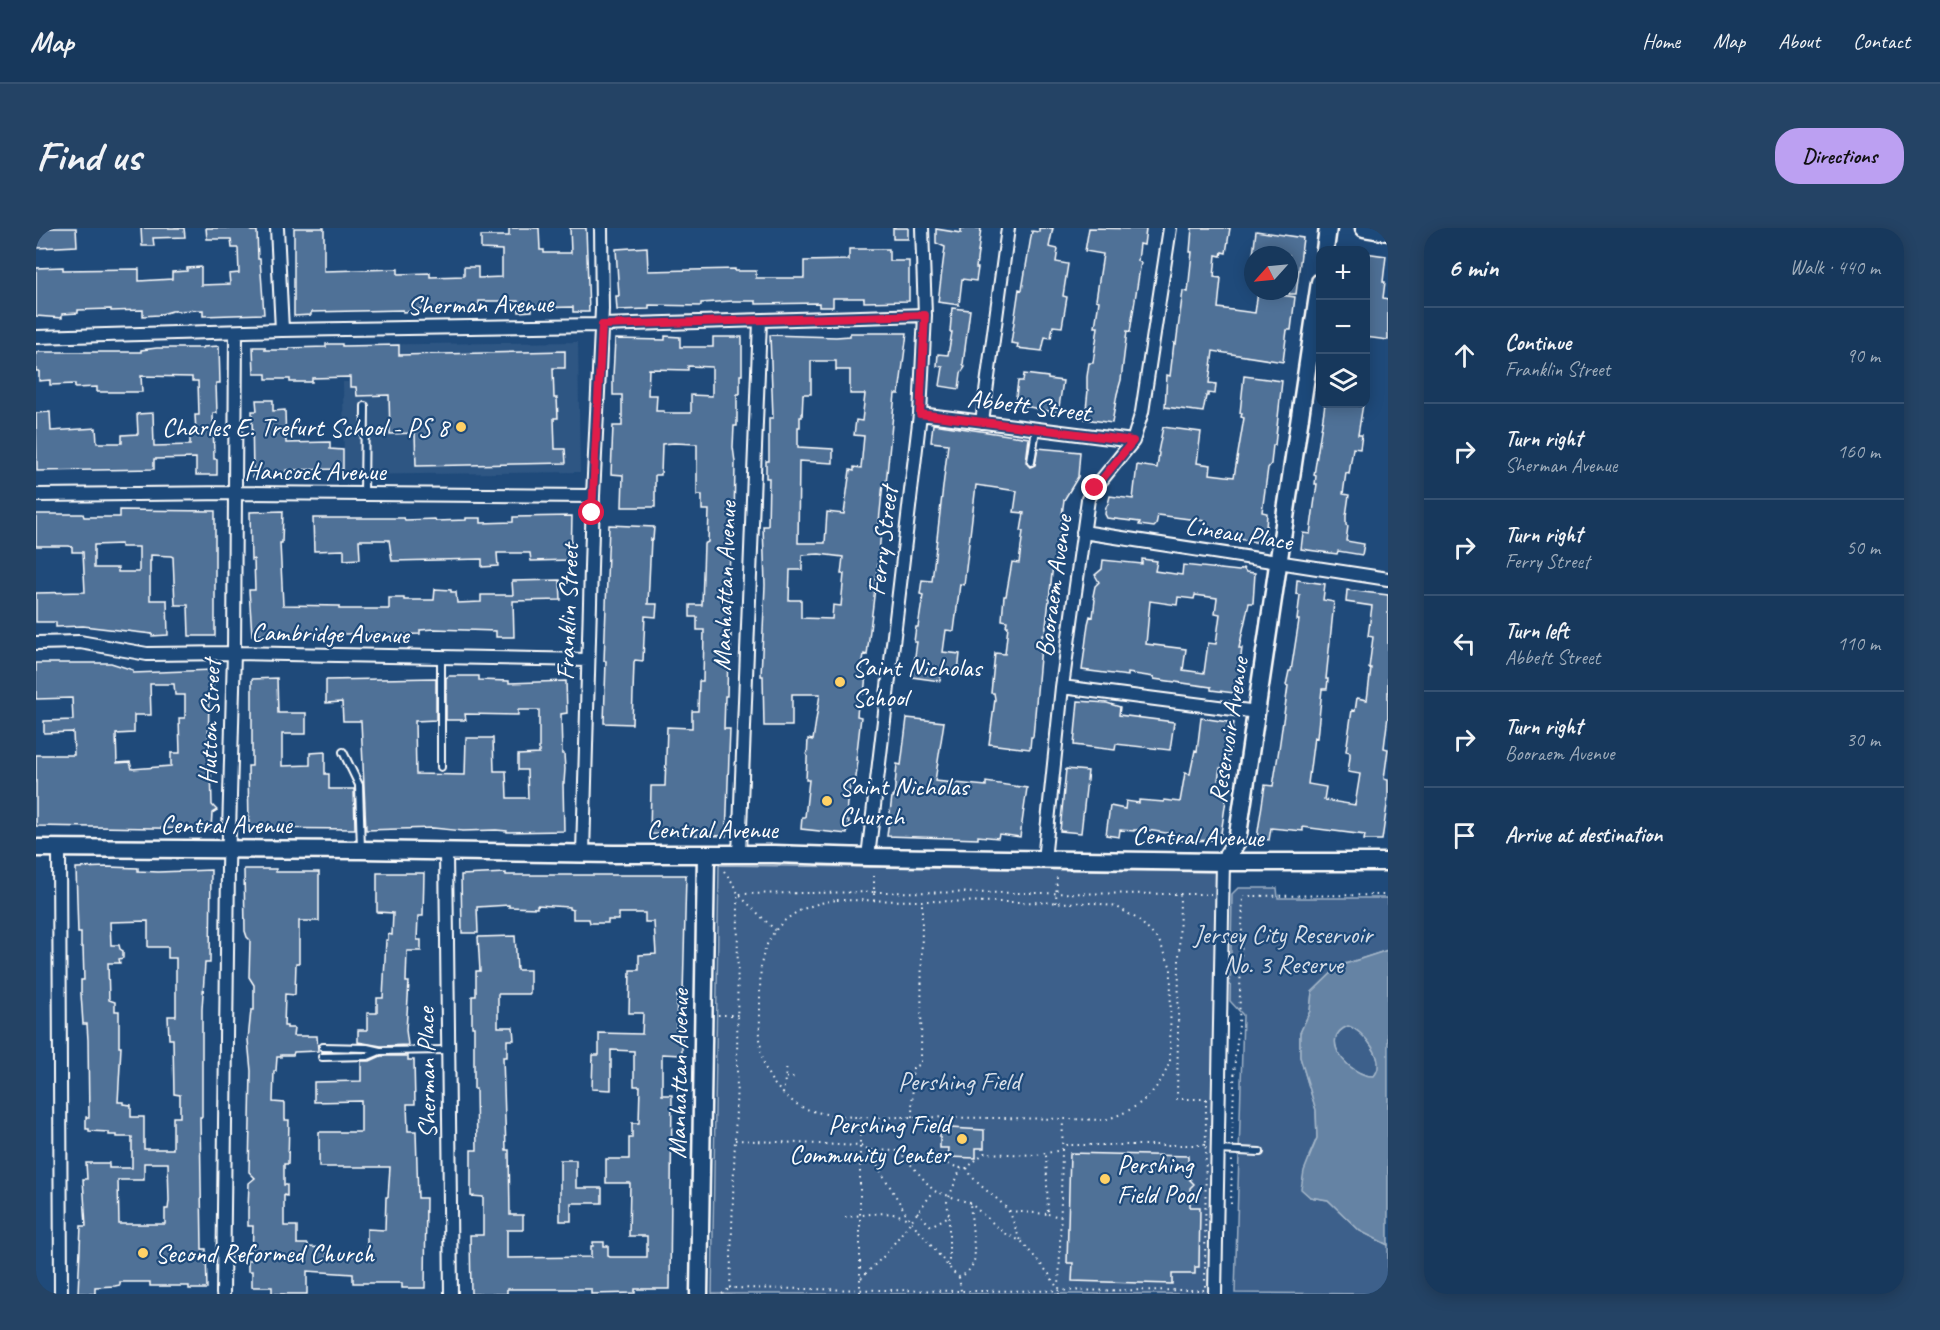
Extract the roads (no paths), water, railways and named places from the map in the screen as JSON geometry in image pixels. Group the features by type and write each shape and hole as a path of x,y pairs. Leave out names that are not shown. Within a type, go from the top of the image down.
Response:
{"main road":[{"path":"1326,246 1328,228"},
{"path":"1364,228 1388,232"},
{"name":"Reservoir Avenue","path":"1223,862 1237,842 1317,300"},
{"name":"Central Avenue","path":"36,848 1388,862"},
{"name":"Manhattan Avenue","path":"699,1294 706,855"}],"street":[{"path":"278,228 282,330"},
{"name":"Franklin Street","path":"583,853 593,495 602,325 601,228"},
{"name":"Ferry Street","path":"868,857 920,414 925,315 922,228"},
{"path":"982,422 1008,228"},
{"name":"Booraem Avenue","path":"1044,860 1062,687 1088,499 1133,441 1142,412 1170,228"},
{"name":"Sherman Avenue","path":"36,337 602,325 925,315"},
{"name":"Manhattan Avenue","path":"739,854 760,321"},
{"name":"Hutton Street","path":"223,1294 228,849 234,653 236,332"},
{"name":"Abbett Street","path":"920,414 1133,441"},
{"name":"Hancock Avenue","path":"36,495 235,493 593,495"},
{"name":"Lineau Place","path":"1083,532 1388,579"},
{"name":"Cambridge Avenue","path":"36,643 80,642 147,654 234,653 588,660"},
{"path":"1062,687 1257,712"},
{"path":"59,848 61,1294"},
{"name":"Sherman Place","path":"446,852 451,1294"},
{"name":"Reservoir Avenue","path":"1215,1294 1223,862"}],"lane":[{"path":"364,494 365,406"},
{"path":"1031,462 1036,429"},
{"path":"441,657 441,767"},
{"path":"343,752 359,785 361,850"},
{"path":"323,1047 367,1048 380,1051 448,1050"},
{"path":"322,1057 368,1056 380,1051"},
{"path":"1218,1150 1260,1152"}],"place":[{"name":"Charles E. Trefurt School - PS 8","path":"461,427"},
{"name":"Saint Nicholas School","path":"840,682"},
{"name":"Saint Nicholas Church","path":"827,801"},
{"name":"Pershing Field Community Center","path":"962,1139"},
{"name":"Pershing Field Pool","path":"1105,1179"},
{"name":"Second Reformed Church","path":"143,1253"}],"park label":[{"name":"Jersey City Reservoir No. 3 Reserve","path":"1283,949"},
{"name":"Pershing Field","path":"959,1081"}]}
